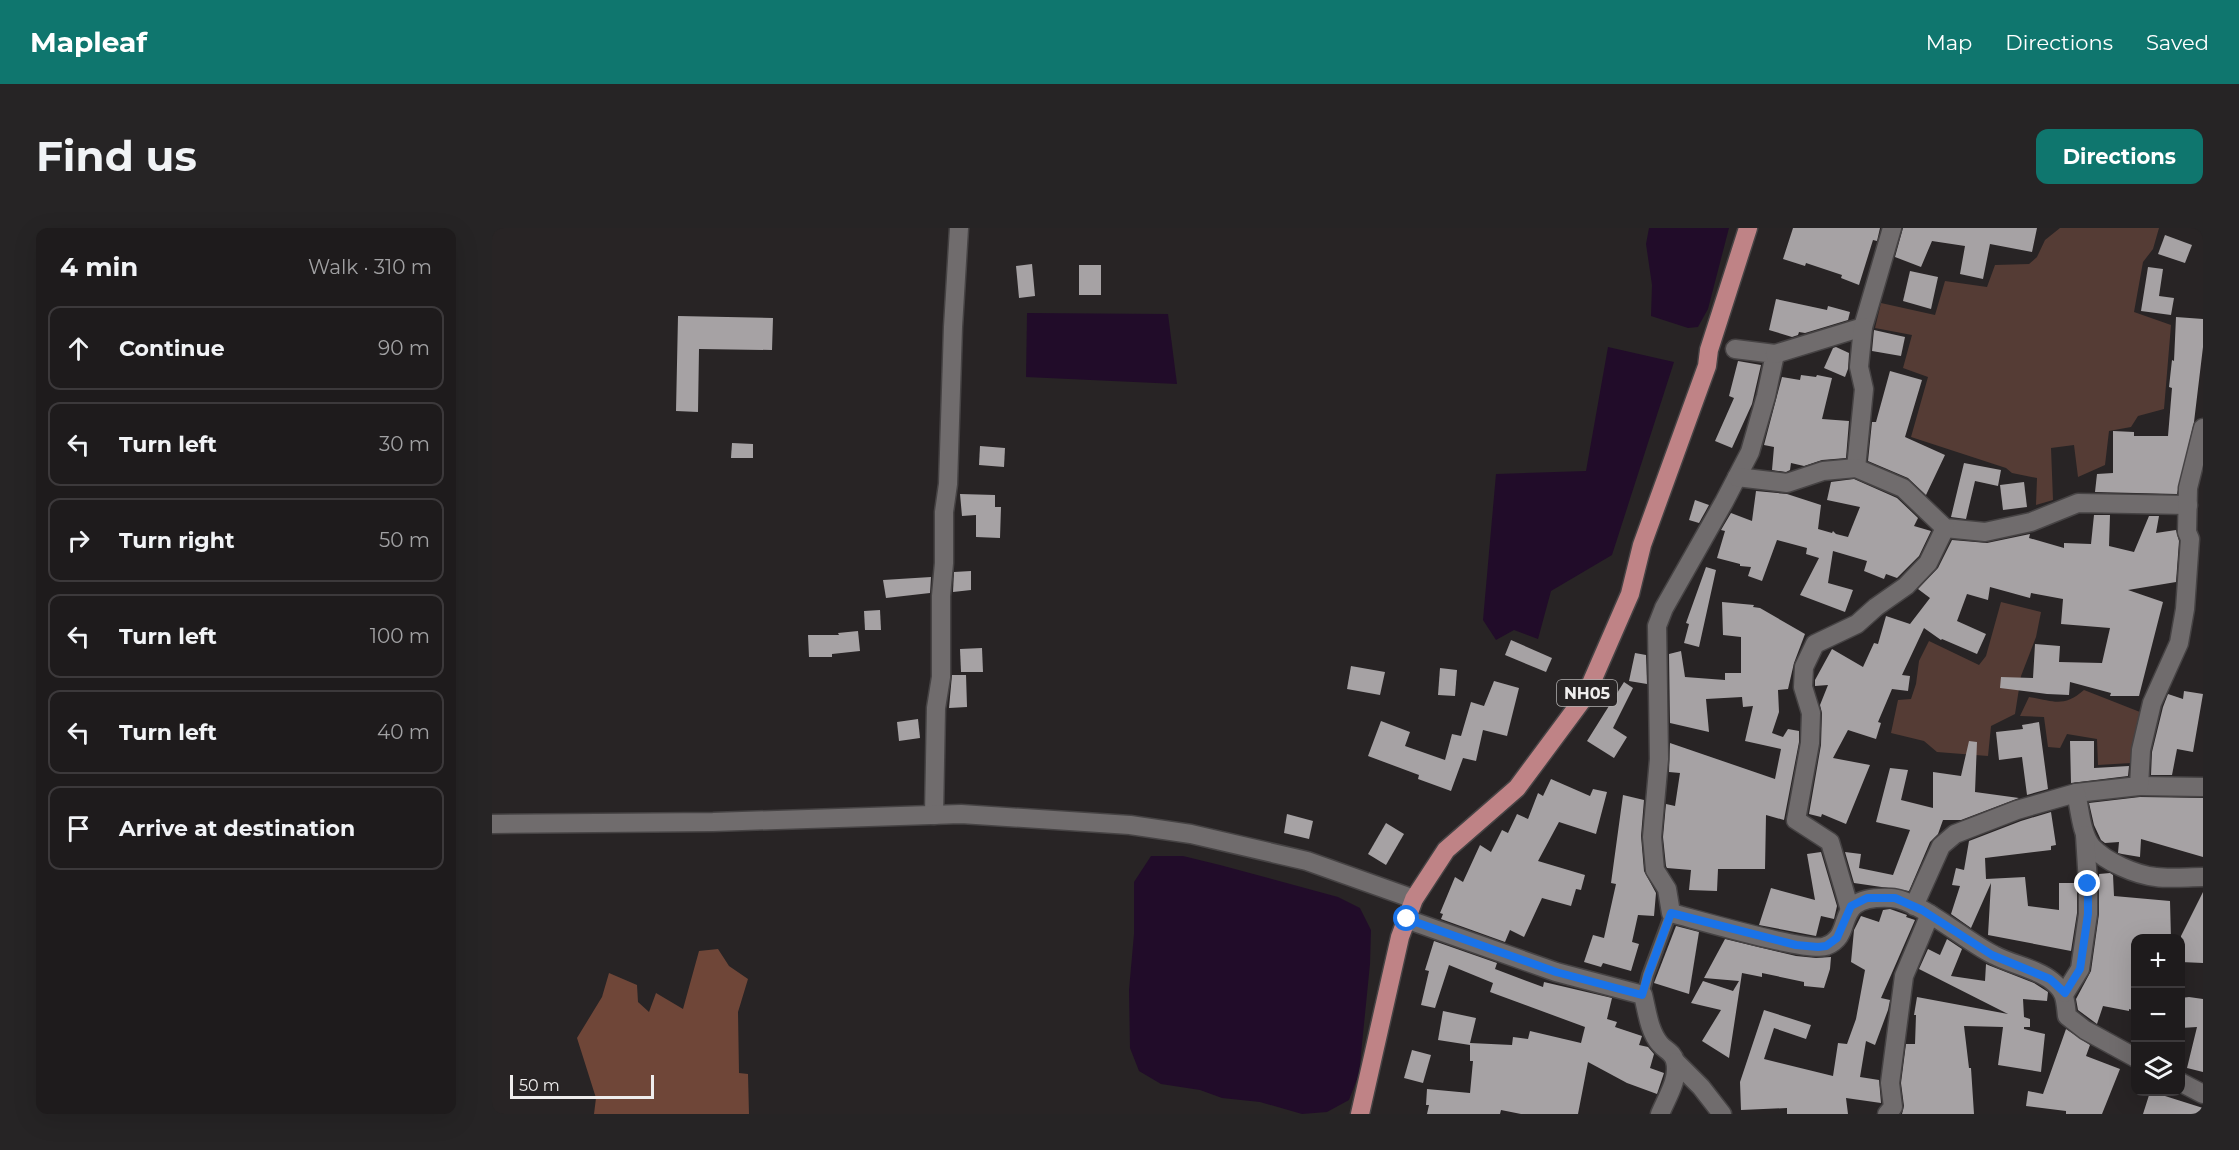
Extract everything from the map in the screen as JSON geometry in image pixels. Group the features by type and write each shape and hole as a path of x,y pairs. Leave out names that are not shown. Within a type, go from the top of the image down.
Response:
{"main road":[{"name":"NH05","path":"1360,1114 1400,937 1414,899 1446,850 1517,788 1586,695 1630,594 1642,545 1707,366 1709,350 1748,228"}],"street":[{"path":"934,815 936,708 941,677 944,512 948,484 959,228"},
{"path":"1856,468 1864,389 1858,368 1863,327 1893,228"},
{"path":"1735,350 1775,354 1863,327"},
{"path":"1775,354 1750,452 1664,608 1657,626 1659,759 1652,837 1655,870 1667,889 1671,913 1796,945 1818,947 1826,946 1837,938 1851,906 1867,898 1895,898 1922,910 1992,955 2050,979 2065,993"},
{"path":"2139,786 2141,750 2152,704 2180,643 2190,539 2187,532 2188,488 2203,428"},
{"path":"1737,477 1787,483 1823,471 1856,468 1903,488 1945,528 1985,532 2031,522 2078,503 2188,505"},
{"path":"1850,910 1830,842 1796,820 1810,743 1811,713 1803,687 1804,667 1815,644 1857,624 1906,586 1928,563 1945,528"},
{"path":"1887,1114 1893,1107 1890,1083 1904,976 1941,846 1955,834 2017,810 2076,793 2139,786 2203,787"},
{"path":"2076,793 2084,831 2088,914 2080,969 2065,993 2067,1016 2085,1030 2131,1055"},
{"path":"492,824 713,822 934,815 1036,818 1130,825 1191,834 1307,861 1414,899"},
{"path":"2084,831 2091,846 2105,857 2130,870 2155,877 2203,877"},
{"path":"1407,919 1556,972 1642,995 1652,1028 1660,1044 1672,1053 1676,1062 1701,1087 1722,1114"},
{"path":"1660,1114 1674,1081 1676,1062"},
{"path":"2185,1084 2203,1094"}],"lane":[{"path":"1642,995 1671,913"}],"shaded area":[{"path":"1649,228 1729,228 1708,309 1698,327 1688,328 1651,316 1652,285 1646,244"},
{"path":"2060,228 2159,228 2153,249 2143,262 2134,312 2171,325 2164,409 2138,416 2131,427 2109,431 2105,465 2078,477 2074,445 2051,448 2053,500 2036,505 2037,478 2012,473 2006,468 1911,437 1928,377 1903,368 1912,335 1875,328 1881,303 1935,315 1945,281 1987,287 1995,265 2029,264 2037,257 2045,240"},
{"path":"1027,313 1168,314 1177,384 1026,377"},
{"path":"1608,347 1674,362 1612,555 1551,591 1538,639 1514,630 1496,640 1483,620 1496,474 1586,471"},
{"path":"2001,602 2041,612 2036,637 2021,676 2015,714 1991,726 1988,756 1937,752 1924,741 1891,733 1898,700 1911,699 1916,684 1919,661 1929,641 1979,665 1986,656"},
{"path":"2084,690 2140,712 2131,763 2098,765 2097,739 2067,734 2060,748 2048,747 2044,717 2020,716 2029,697 2058,702 2077,696"},
{"path":"1151,856 1183,856 1220,865 1338,897 1360,908 1371,930 1370,964 1359,1074 1349,1100 1327,1112 1302,1114 1260,1102 1222,1098 1200,1090 1161,1084 1139,1071 1130,1048 1129,990 1134,934 1134,882"},
{"path":"718,949 729,966 748,979 738,1012 739,1073 748,1074 749,1114 594,1114 596,1098 577,1038 602,997 609,973 637,985 638,1002 649,1012 656,993 683,1009 699,951"}],"building":[{"path":"1793,228 1880,228 1877,241 1873,240 1859,285 1841,278 1842,275 1806,263 1805,266 1783,259"},
{"path":"1903,228 2037,228 2032,252 1990,244 1983,279 1960,274 1965,246 1932,241 1921,267 1895,257"},
{"path":"2165,235 2192,245 2185,263 2158,254"},
{"path":"1032,264 1035,296 1019,298 1016,266"},
{"path":"1079,265 1101,265 1101,295 1079,295"},
{"path":"2148,267 2163,269 2159,296 2174,298 2171,315 2141,311"},
{"path":"1910,271 1938,277 1931,309 1903,301"},
{"path":"1776,299 1827,310 1828,306 1850,312 1848,320 1805,333 1799,332 1798,335 1792,337 1769,330"},
{"path":"678,316 773,318 772,350 699,349 698,412 676,411"},
{"path":"2176,317 2203,319 2203,347 2194,422 2177,494 2095,492 2097,474 2113,473 2113,431 2134,432 2134,436 2168,436 2172,388 2169,387 2172,360 2174,361"},
{"path":"1874,330 1905,337 1901,356 1872,351"},
{"path":"1836,347 1849,353 1845,377 1824,368 1833,348"},
{"path":"1738,361 1761,365 1752,404 1732,448 1715,441 1734,398 1729,396"},
{"path":"1890,371 1922,380 1905,437 1945,455 1926,495 1908,478 1868,461 1872,422 1876,422"},
{"path":"1801,375 1832,378 1822,419 1849,421 1846,458 1822,460 1804,466 1791,463 1790,470 1786,472 1772,470 1774,447 1764,445 1782,377 1800,380"},
{"path":"732,443 753,444 753,458 731,458"},
{"path":"980,446 1005,448 1004,467 979,465"},
{"path":"1964,463 2001,470 1998,486 1975,481 1966,519 1951,517"},
{"path":"1854,479 1897,498 1918,518 1914,526 1931,531 1919,556 1897,578 1886,574 1884,579 1864,571 1867,561 1833,551 1828,583 1853,590 1845,612 1800,595 1819,558 1806,554 1807,548 1777,540 1762,581 1748,576 1751,567 1740,566 1740,564 1717,558 1725,531 1721,530 1731,513 1752,521 1756,491 1787,494 1821,505 1818,529 1832,533 1833,531 1848,537 1860,507 1827,500 1831,482"},
{"path":"2024,482 2027,507 2003,510 2000,485"},
{"path":"960,494 995,495 995,507 1001,507 1000,538 976,537 976,515 962,516"},
{"path":"1695,500 1709,505 1699,523 1689,520"},
{"path":"2094,515 2110,515 2109,546 2134,552 2149,516 2159,516 2156,533 2176,530 2179,541 2176,582 2128,590 2163,602 2139,696 2110,696 2111,693 2070,682 2069,695 2000,688 2001,677 2033,678 2035,644 2060,646 2059,662 2102,663 2110,628 2061,624 2063,599 2031,593 2030,598 1990,587 1988,600 1967,594 1957,621 1986,634 1977,654 1941,640 1924,628 1902,675 1910,676 1908,691 1892,689 1878,722 1881,723 1876,739 1848,730 1833,758 1870,765 1846,824 1822,814 1821,817 1809,814 1821,745 1820,705 1828,685 1815,686 1815,680 1832,649 1863,667 1874,643 1878,644 1886,616 1910,624 1930,598 1918,589 1938,568 1952,540 1987,543 2030,534 2029,538 2064,548 2064,543 2091,544"},
{"path":"1706,567 1716,570 1699,647 1684,643 1689,624 1686,623"},
{"path":"971,571 971,590 953,592 954,572"},
{"path":"931,577 930,593 886,598 883,580"},
{"path":"1722,602 1754,605 1753,607 1760,608 1805,634 1794,663 1788,689 1778,690 1779,712 1772,733 1783,737 1788,729 1799,731 1799,742 1784,820 1766,815 1765,869 1718,869 1717,891 1689,890 1691,870 1667,868 1666,866 1663,837 1666,804 1675,806 1680,773 1669,772 1670,743 1775,779 1781,749 1745,741 1753,706 1743,707 1742,697 1706,699 1709,732 1670,723 1669,654 1681,651 1685,677 1725,680 1725,673 1741,673 1741,637 1723,635"},
{"path":"880,610 881,630 865,630 864,611"},
{"path":"858,631 860,651 832,654 832,657 809,657 808,635 839,635 838,633"},
{"path":"1511,640 1552,658 1546,672 1505,655"},
{"path":"982,648 983,672 961,672 960,649"},
{"path":"1635,653 1646,655 1647,684 1629,681"},
{"path":"1351,666 1385,672 1380,695 1347,689"},
{"path":"1440,668 1457,670 1455,696 1438,695"},
{"path":"952,675 966,675 967,707 949,708"},
{"path":"1494,681 1519,688 1507,736 1483,730 1476,761 1463,758 1451,791 1418,779 1419,775 1368,756 1381,721 1410,732 1405,746 1445,760 1452,734 1461,736 1471,702 1484,706"},
{"path":"1624,682 1633,688 1613,728 1627,737 1614,758 1587,741"},
{"path":"2184,691 2203,694 2193,752 2177,749 2172,775 2151,775 2152,752 2168,694 2183,699"},
{"path":"918,719 920,738 899,741 897,722"},
{"path":"2039,722 2048,789 2027,795 2022,757 1999,760 1996,732 2023,729 2022,725"},
{"path":"1969,741 1977,742 1975,792 2019,798 1961,820 1943,820 1938,834 1930,842 1909,891 1854,883 1845,852 1861,854 1859,868 1893,875 1910,830 1876,822 1890,768 1908,770 1901,800 1933,808 1933,772 1961,776"},
{"path":"2070,741 2094,741 2094,768 2129,766 2128,776 2071,783"},
{"path":"1551,779 1590,796 1593,789 1607,792 1596,834 1559,822 1538,861 1585,875 1581,890 1576,889 1571,906 1542,898 1524,937 1510,930 1505,942 1441,919 1443,914 1440,913 1455,877 1463,882 1480,845 1491,852 1502,830 1508,833 1517,814 1528,819 1538,793 1543,796"},
{"path":"1623,795 1644,800 1641,836 1644,871 1656,893 1654,916 1638,915 1632,942 1639,944 1631,971 1603,963 1601,967 1584,962 1593,935 1604,938 1616,884 1611,883"},
{"path":"2140,797 2203,798 2203,857 2141,839 2140,857 2118,853 2119,842 2105,843 2101,840 2094,825 2089,803"},
{"path":"2051,812 2056,845 2051,846 2051,850 1985,858 1986,879 2025,877 2028,906 2059,910 2059,883 2077,883 2077,913 2071,951 1988,935 1991,883 1971,928 1951,914 1960,886 1952,885 1956,868 1964,870 1969,841"},
{"path":"1287,814 1313,821 1309,839 1284,833"},
{"path":"1386,823 1404,834 1386,865 1368,854"},
{"path":"1821,852 1837,906 1834,919 1821,916 1816,936 1759,925 1771,888 1815,900 1807,854"},
{"path":"2099,874 2113,875 2114,896 2170,901 2171,934 2131,934 2131,1010 2103,1006 2097,1024 2078,1010 2076,999 2091,971 2099,914"},
{"path":"2203,892 2203,963 2185,962 2185,934 2182,934"},
{"path":"1890,909 1915,920 1881,998 1890,1000 1875,1045 1866,1041 1860,1077 1879,1080 1881,1103 1846,1098 1848,1114 1787,1114 1787,1108 1741,1110 1740,1082 1764,1010 1811,1025 1806,1039 1774,1028 1764,1059 1833,1076 1838,1043 1847,1044 1856,1019 1865,970 1851,962 1854,930 1861,916 1879,922 1883,910"},
{"path":"1676,926 1699,932 1689,994 1654,983"},
{"path":"1725,939 1796,956 1831,957 1824,988 1804,986 1804,982 1762,973 1762,977 1742,973 1729,1058 1702,1041 1721,1010 1691,1003 1703,981 1733,991 1739,981 1704,978"},
{"path":"1947,939 1962,949 1951,976 1985,981 1986,964 2034,983 2048,992 2047,1001 2023,999 2024,1017 2030,1019 2030,1027 2024,1027 2024,1029 2045,1034 2041,1072 1998,1065 2003,1027 1964,1026 1969,1068 1971,1068 1974,1114 1902,1114 1904,1106 1901,1083 1906,1044 1915,1044 1916,1015 1914,1015 1917,997 2008,1014 1919,969 1928,949 1940,955"},
{"path":"1434,941 1497,963 1495,969 1543,987 1544,982 1612,998 1607,1019 1617,1022 1615,1027 1642,1036 1639,1045 1648,1047 1654,1054 1650,1068 1664,1073 1657,1094 1627,1083 1588,1062 1578,1114 1521,1114 1501,1110 1500,1114 1427,1114 1429,1105 1426,1105 1427,1089 1470,1093 1473,1061 1470,1061 1470,1045 1438,1040 1443,1011 1476,1018 1470,1043 1512,1045 1513,1037 1528,1039 1530,1031 1581,1043 1585,1027 1490,992 1493,983 1449,965 1435,1008 1421,1005 1429,971 1425,970"},
{"path":"2185,998 2203,999 2203,1072 2187,1068 2197,1027 2185,1028"},
{"path":"2066,1029 2090,1045 2086,1056 2120,1069 2102,1114 2066,1114 2066,1111 2026,1106 2028,1091 2043,1094"},
{"path":"1412,1050 1431,1055 1423,1083 1404,1078"},
{"path":"2149,1096 2165,1096 2203,1108 2203,1114 2143,1114"}],"route":[{"path":"1407,919 1494,948 1556,972 1642,995 1671,913 1796,945 1818,947 1826,946 1837,938 1851,906 1867,898 1895,898 1922,910 1992,955 2050,979 2065,993 2080,969 2088,914 2088,884"}]}
